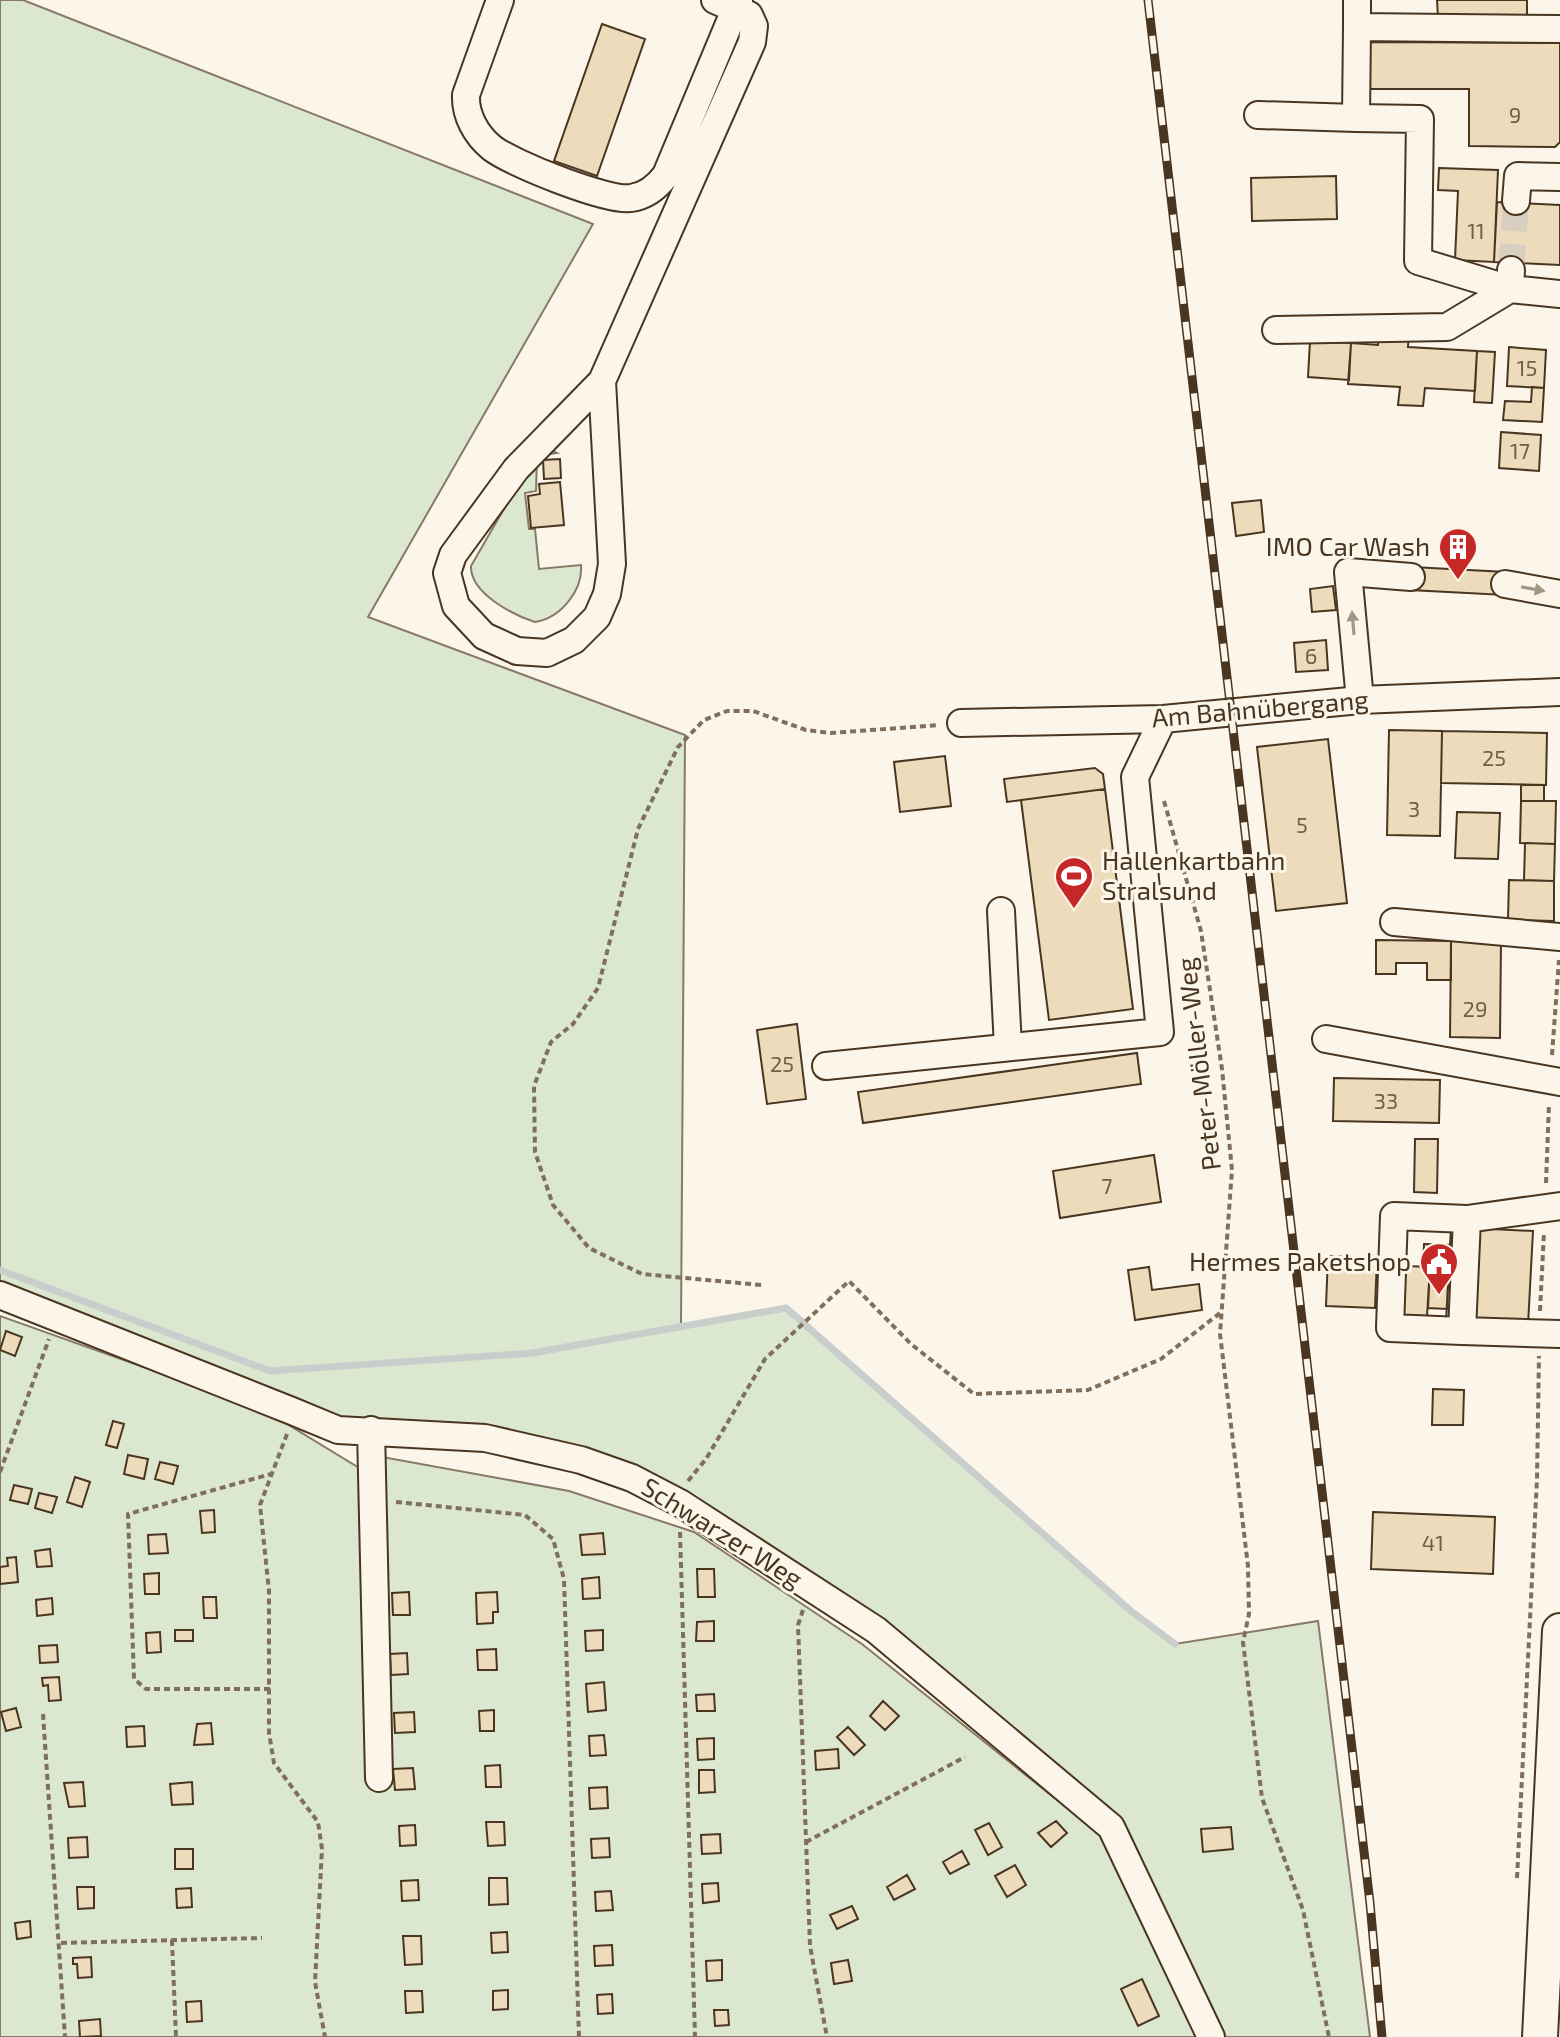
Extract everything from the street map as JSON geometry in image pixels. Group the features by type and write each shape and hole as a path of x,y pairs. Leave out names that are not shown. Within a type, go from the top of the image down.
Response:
{"main road":[{"path":"1540,2037 1553,1933 1560,1631"}],"street":[{"path":"500,0 466,95 466,111 476,129 499,154 584,188 621,199 647,193 666,175 730,2 749,15 754,26 746,59 602,381 516,469 450,564 450,596 461,615 484,636 517,651 547,653 574,640 597,617 607,594 612,564 602,381"},
{"path":"1356,118 1357,0"},
{"path":"1357,27 1560,29"},
{"path":"1258,115 1420,119 1418,261 1511,279 1560,294"},
{"path":"1516,201 1518,176 1560,177"},
{"path":"1276,330 1447,327 1511,279"},
{"path":"1360,700 1348,572 1411,577"},
{"path":"1505,584 1560,594"},
{"name":"Am Bahnübergang","path":"961,723 1163,719 1360,700 1560,692"},
{"path":"826,1066 1160,1032 1135,777 1163,719"},
{"path":"1001,911 1008,1047"},
{"path":"1394,922 1560,937"},
{"path":"1326,1039 1555,1081"},
{"path":"1550,1334 1390,1328 1394,1216 1467,1219 1552,1206"},
{"path":"1462,1331 1467,1219"},
{"name":"Schwarzer Weg","path":"0,1295 57,1315 338,1430 485,1438 581,1460 632,1478 680,1503 876,1630 1111,1827 1211,2037"},
{"path":"371,1430 379,1778"}],"path":[{"path":"761,1285 642,1274 589,1248 553,1205 548,1192 535,1152 534,1086 551,1042 573,1024 598,988 638,829 678,747 704,720 727,711 753,711 806,730 831,733 961,723"},
{"name":"Peter-Möller-Weg","path":"1162,795 1201,931 1222,1069 1232,1170 1221,1312 1248,1566 1249,1614 1243,1642 1262,1798 1303,1910 1329,2037"},
{"path":"1517,1886 1537,1479 1550,1334 1560,950"},
{"path":"695,2037 680,1503 685,1485 706,1459 765,1359 849,1281 911,1344 974,1394 1088,1390 1161,1359 1221,1312"},
{"path":"0,1472 57,1315"},
{"path":"292,1411 285,1447 260,1505 269,1591 269,1733 274,1763 318,1822 322,1849 315,1982 325,2037"},
{"path":"270,1689 146,1689 134,1679 128,1514 271,1474"},
{"path":"371,1499 525,1515 553,1539 564,1579 579,2037"},
{"path":"811,1588 798,1625 810,1946 827,2037"},
{"path":"43,1714 65,2037"},
{"path":"806,1842 965,1757"},
{"path":"61,1943 262,1938"},
{"path":"172,1940 176,2037"}],"green space":[{"path":"0,0 23,0 593,224 368,617 685,735 681,1326 786,1308 1131,1611 1175,1644 1318,1621 1370,2037 0,2037 0,1316 264,1410 361,1469 377,1456 569,1491 694,1532 862,1644 1057,1800 1067,1777 632,1478 371,1430 0,1295"},
{"path":"547,448 557,453 537,456 536,491 525,493 529,529 535,529 539,569 581,565 581,574 574,593 562,609 535,622 494,602 477,585 471,566 535,455"}],"building":[{"path":"1437,0 1527,0 1527,16 1438,17"},
{"path":"602,24 645,39 597,176 554,161"},
{"path":"1370,42 1560,43 1560,142 1555,147 1469,146 1469,89 1370,89"},
{"path":"1439,168 1498,170 1494,262 1455,260 1458,191 1438,190"},
{"path":"1336,176 1337,219 1252,221 1251,178"},
{"path":"1497,202 1560,205 1560,265 1494,262"},
{"path":"1379,331 1409,333 1408,347 1477,351 1475,391 1425,388 1423,406 1398,405 1400,387 1348,384 1351,343 1378,345"},
{"path":"1310,341 1351,343 1349,380 1308,377"},
{"path":"1509,347 1546,350 1544,388 1507,386"},
{"path":"1477,351 1495,352 1492,403 1474,402"},
{"path":"1532,387 1544,388 1542,422 1503,420 1505,401 1531,402"},
{"path":"1501,432 1541,435 1539,471 1499,468"},
{"path":"560,459 561,478 544,479 543,460"},
{"path":"560,482 564,525 531,528 528,496 540,494 539,484"},
{"path":"1261,500 1264,532 1236,536 1232,503"},
{"name":"IMO Car Wash","path":"1412,567 1506,572 1505,595 1410,590"},
{"path":"1333,586 1336,610 1312,612 1310,589"},
{"path":"1326,640 1328,670 1296,672 1294,643"},
{"path":"1389,730 1442,731 1440,836 1387,835"},
{"path":"1442,731 1547,733 1546,785 1441,783"},
{"path":"1328,739 1347,903 1276,911 1257,747"},
{"path":"945,756 951,806 900,812 894,762"},
{"path":"1095,768 1103,774 1105,789 1007,802 1004,779"},
{"path":"1521,785 1544,785 1544,801 1521,801"},
{"path":"1105,789 1133,1009 1049,1020 1021,800"},
{"path":"1521,801 1556,801 1555,844 1520,843"},
{"path":"1457,812 1500,813 1498,859 1455,858"},
{"path":"1525,843 1555,844 1554,881 1524,880"},
{"path":"1509,880 1554,881 1554,921 1508,920"},
{"path":"1376,940 1451,941 1451,980 1427,980 1427,963 1396,963 1396,974 1376,974"},
{"path":"1451,941 1501,941 1500,1038 1450,1037"},
{"path":"797,1024 806,1099 767,1104 757,1030"},
{"path":"1137,1053 1141,1084 863,1123 858,1092"},
{"path":"1334,1078 1440,1080 1439,1123 1333,1121"},
{"path":"1415,1139 1438,1139 1437,1193 1414,1192"},
{"path":"1154,1155 1161,1202 1060,1218 1053,1171"},
{"path":"1451,1227 1533,1231 1528,1325 1446,1321"},
{"path":"1424,1244 1450,1245 1447,1309 1428,1308 1430,1267 1423,1267"},
{"path":"1328,1256 1377,1258 1375,1308 1326,1306"},
{"path":"1382,1265 1430,1267 1427,1316 1380,1314"},
{"path":"1149,1267 1152,1290 1199,1284 1202,1310 1135,1320 1128,1270"},
{"path":"6,1331 22,1337 15,1356 0,1350"},
{"path":"1433,1389 1464,1390 1463,1425 1432,1425"},
{"path":"113,1421 124,1424 117,1448 106,1445"},
{"path":"128,1455 148,1459 144,1479 124,1474"},
{"path":"160,1462 178,1466 173,1484 155,1479"},
{"path":"75,1477 90,1482 82,1507 67,1502"},
{"path":"14,1485 32,1489 28,1504 10,1500"},
{"path":"39,1493 57,1497 52,1513 35,1508"},
{"path":"214,1510 215,1532 202,1533 200,1511"},
{"path":"1373,1512 1495,1517 1493,1574 1371,1569"},
{"path":"603,1533 605,1554 582,1555 580,1535"},
{"path":"166,1534 168,1553 149,1554 148,1535"},
{"path":"50,1549 52,1566 37,1567 35,1551"},
{"path":"16,1557 18,1582 0,1584 0,1567 8,1566 7,1558"},
{"path":"697,1569 714,1569 715,1597 698,1597"},
{"path":"159,1573 159,1594 145,1594 144,1574"},
{"path":"599,1577 600,1598 583,1599 582,1579"},
{"path":"409,1592 410,1615 393,1615 392,1593"},
{"path":"497,1592 498,1612 493,1612 493,1623 477,1624 476,1593"},
{"path":"203,1597 216,1597 217,1618 204,1618"},
{"path":"52,1598 53,1614 37,1616 36,1600"},
{"path":"714,1621 714,1641 696,1641 697,1622"},
{"path":"175,1630 193,1630 193,1641 175,1641"},
{"path":"603,1630 603,1650 586,1651 585,1631"},
{"path":"160,1632 161,1652 147,1653 146,1633"},
{"path":"57,1645 58,1662 40,1663 39,1646"},
{"path":"496,1649 497,1670 478,1670 477,1650"},
{"path":"407,1653 408,1674 391,1675 390,1654"},
{"path":"59,1677 61,1700 49,1701 48,1685 43,1686 42,1678"},
{"path":"604,1682 606,1710 588,1712 586,1684"},
{"path":"714,1694 715,1711 697,1711 696,1695"},
{"path":"883,1701 899,1716 885,1730 870,1716"},
{"path":"16,1708 21,1727 6,1731 1,1712"},
{"path":"494,1710 494,1731 480,1731 479,1711"},
{"path":"414,1712 415,1732 395,1733 394,1713"},
{"path":"211,1723 213,1744 194,1745 197,1724"},
{"path":"144,1726 145,1746 127,1747 126,1727"},
{"path":"848,1727 865,1745 854,1755 837,1737"},
{"path":"604,1735 606,1755 590,1756 589,1736"},
{"path":"714,1738 714,1759 698,1760 697,1739"},
{"path":"838,1749 839,1768 816,1770 815,1751"},
{"path":"500,1765 501,1787 486,1787 485,1766"},
{"path":"413,1768 415,1789 395,1790 393,1769"},
{"path":"699,1770 714,1770 715,1792 699,1793"},
{"path":"83,1782 85,1806 69,1807 64,1783"},
{"path":"192,1782 193,1804 172,1805 170,1784"},
{"path":"607,1787 608,1808 590,1809 589,1788"},
{"path":"1056,1821 1067,1833 1051,1847 1038,1833"},
{"path":"486,1822 504,1822 505,1845 488,1846"},
{"path":"989,1823 1002,1847 988,1855 975,1830"},
{"path":"415,1825 416,1845 400,1846 399,1826"},
{"path":"1231,1827 1233,1849 1203,1852 1201,1829"},
{"path":"720,1834 721,1853 702,1854 701,1835"},
{"path":"87,1837 88,1857 69,1858 68,1838"},
{"path":"609,1838 610,1857 592,1858 591,1839"},
{"path":"175,1849 193,1849 193,1869 175,1869"},
{"path":"962,1851 969,1864 950,1874 943,1862"},
{"path":"1015,1865 1026,1885 1007,1897 995,1876"},
{"path":"907,1875 915,1889 894,1900 887,1887"},
{"path":"489,1878 507,1878 508,1904 489,1905"},
{"path":"418,1880 419,1900 402,1901 401,1881"},
{"path":"718,1883 719,1901 703,1903 702,1884"},
{"path":"77,1887 94,1887 94,1908 78,1909"},
{"path":"191,1888 192,1907 177,1908 176,1889"},
{"path":"611,1891 613,1910 596,1911 595,1892"},
{"path":"852,1906 858,1919 837,1929 830,1915"},
{"path":"30,1921 31,1937 17,1939 15,1923"},
{"path":"507,1932 508,1952 492,1953 491,1933"},
{"path":"403,1936 421,1936 422,1964 405,1965"},
{"path":"612,1945 613,1965 595,1966 594,1946"},
{"path":"91,1957 92,1977 78,1978 77,1964 73,1964 73,1958"},
{"path":"722,1960 722,1980 707,1981 706,1961"},
{"path":"848,1960 852,1981 834,1984 831,1963"},
{"path":"1142,1979 1159,2016 1138,2026 1121,1989"},
{"path":"508,1990 508,2009 493,2010 493,1991"},
{"path":"405,1991 422,1991 423,2012 406,2013"},
{"path":"612,1994 613,2013 598,2014 597,1995"},
{"path":"201,2001 202,2021 187,2022 186,2002"},
{"path":"714,2010 728,2010 729,2025 715,2026"},
{"path":"100,2019 101,2036 80,2037 79,2021"}],"waterway":[{"path":"0,1270 270,1371 532,1353 786,1308 1131,1611 1175,1644"}],"tunnel":[{"path":"1511,270 1516,201"}],"railway":[{"path":"1148,0 1370,1903 1382,2037"}],"place":[{"name":"IMO Car Wash","path":"1458,581"},
{"name":"Hallenkartbahn Stralsund","path":"1074,910"},
{"name":"Hermes Paketshop","path":"1439,1296"}]}
